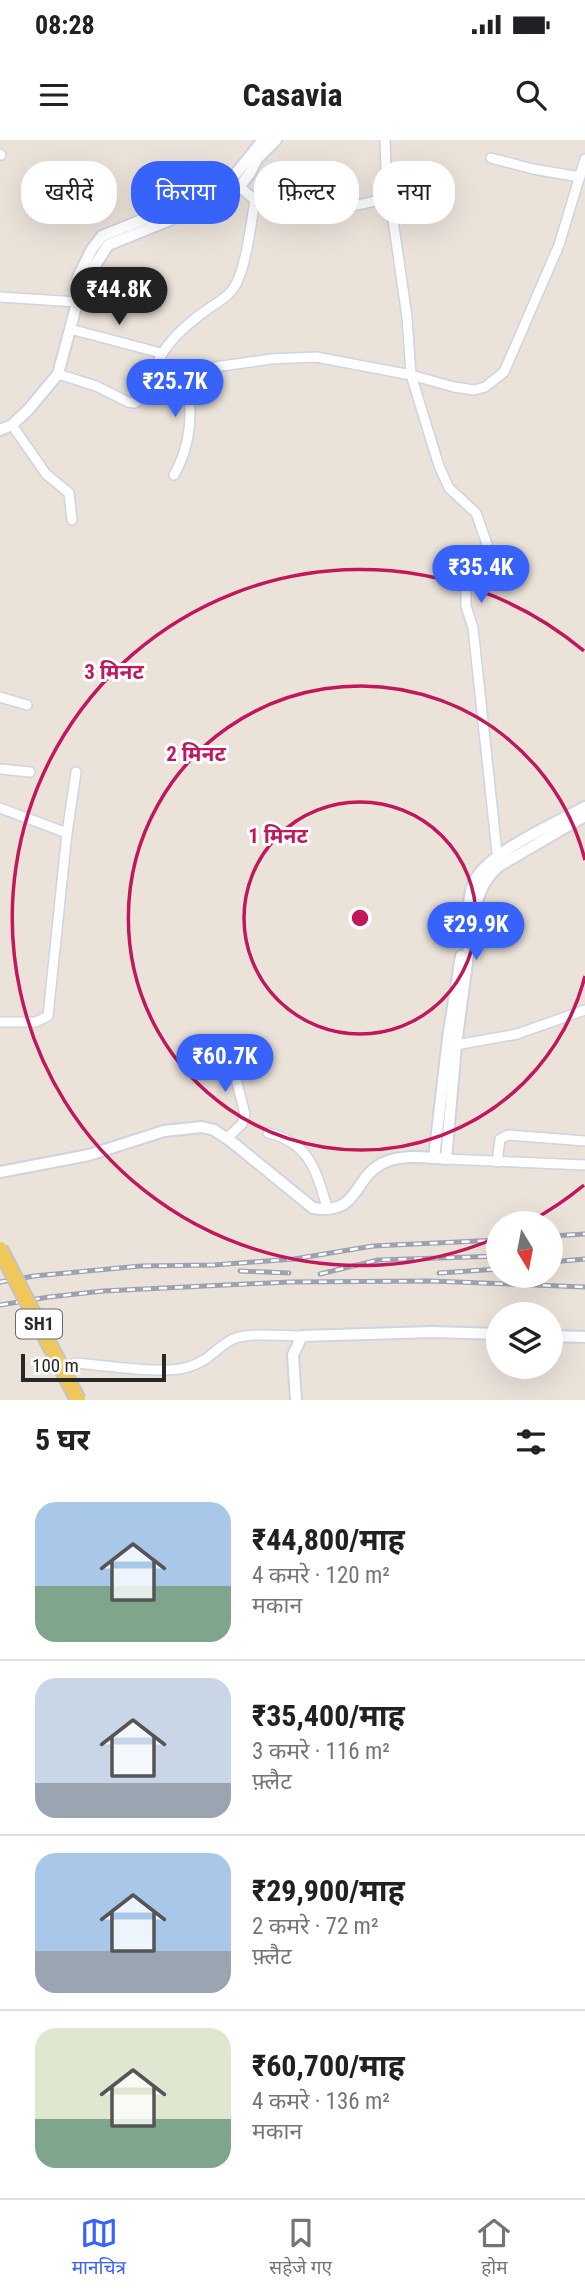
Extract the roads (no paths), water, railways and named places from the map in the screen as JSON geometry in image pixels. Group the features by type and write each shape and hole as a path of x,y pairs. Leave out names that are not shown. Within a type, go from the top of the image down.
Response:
{"main road":[{"name":"SH1","path":"0,1249 78,1400"}],"street":[{"path":"81,288 78,277 92,248 103,236 225,187 263,140"},
{"path":"254,199 240,187 257,159 276,140"},
{"path":"385,140 386,161"},
{"path":"491,158 580,177"},
{"path":"157,364 188,368 215,367 271,359 316,358 411,375 474,390 485,387 504,372 559,245 585,159"},
{"path":"58,373 135,403 140,398 161,353 188,323 234,288 249,239 254,206"},
{"path":"0,430 12,425 28,410 58,373 81,288 108,245 162,224"},
{"path":"393,224 407,317 411,375 439,466 449,488 476,513 487,544 483,565 469,581 465,592 473,628 498,861"},
{"path":"0,297 77,302"},
{"path":"70,329 161,353"},
{"path":"174,475 184,457 188,442 188,368"},
{"path":"12,425 46,474 69,493 72,520"},
{"path":"0,697 27,705"},
{"path":"0,769 30,772"},
{"path":"0,1022 36,1022 48,1016 76,772"},
{"path":"440,1159 474,910 487,876 498,861 585,807"},
{"path":"0,808 67,833"},
{"path":"440,1159 448,1038 474,882 485,867 585,816"},
{"path":"456,1045 517,1034 585,1010"},
{"path":"227,1138 242,1124 245,1114 229,1052"},
{"path":"0,1172 89,1155 164,1131 188,1127 214,1130 313,1208 328,1210 347,1202 357,1193 370,1172 380,1164 404,1158 585,1166"},
{"path":"268,1133 295,1143 308,1156 328,1210"},
{"path":"497,1162 500,1139 508,1135 585,1141"},
{"path":"75,1363 164,1370 186,1368 209,1359 234,1339 245,1336 432,1332 486,1334"},
{"path":"296,1400 293,1355 302,1336"},
{"path":"563,1336 585,1337"}],"railway":[{"path":"564,1235 585,1234"},
{"path":"0,1282 34,1276 141,1266 214,1265 294,1259 373,1246 486,1241"},
{"path":"320,1274 378,1260 486,1256"},
{"path":"564,1261 585,1259"},
{"path":"439,1273 486,1270"},
{"path":"240,1271 289,1273"},
{"path":"0,1305 103,1291 289,1282 430,1281 585,1287"}]}
